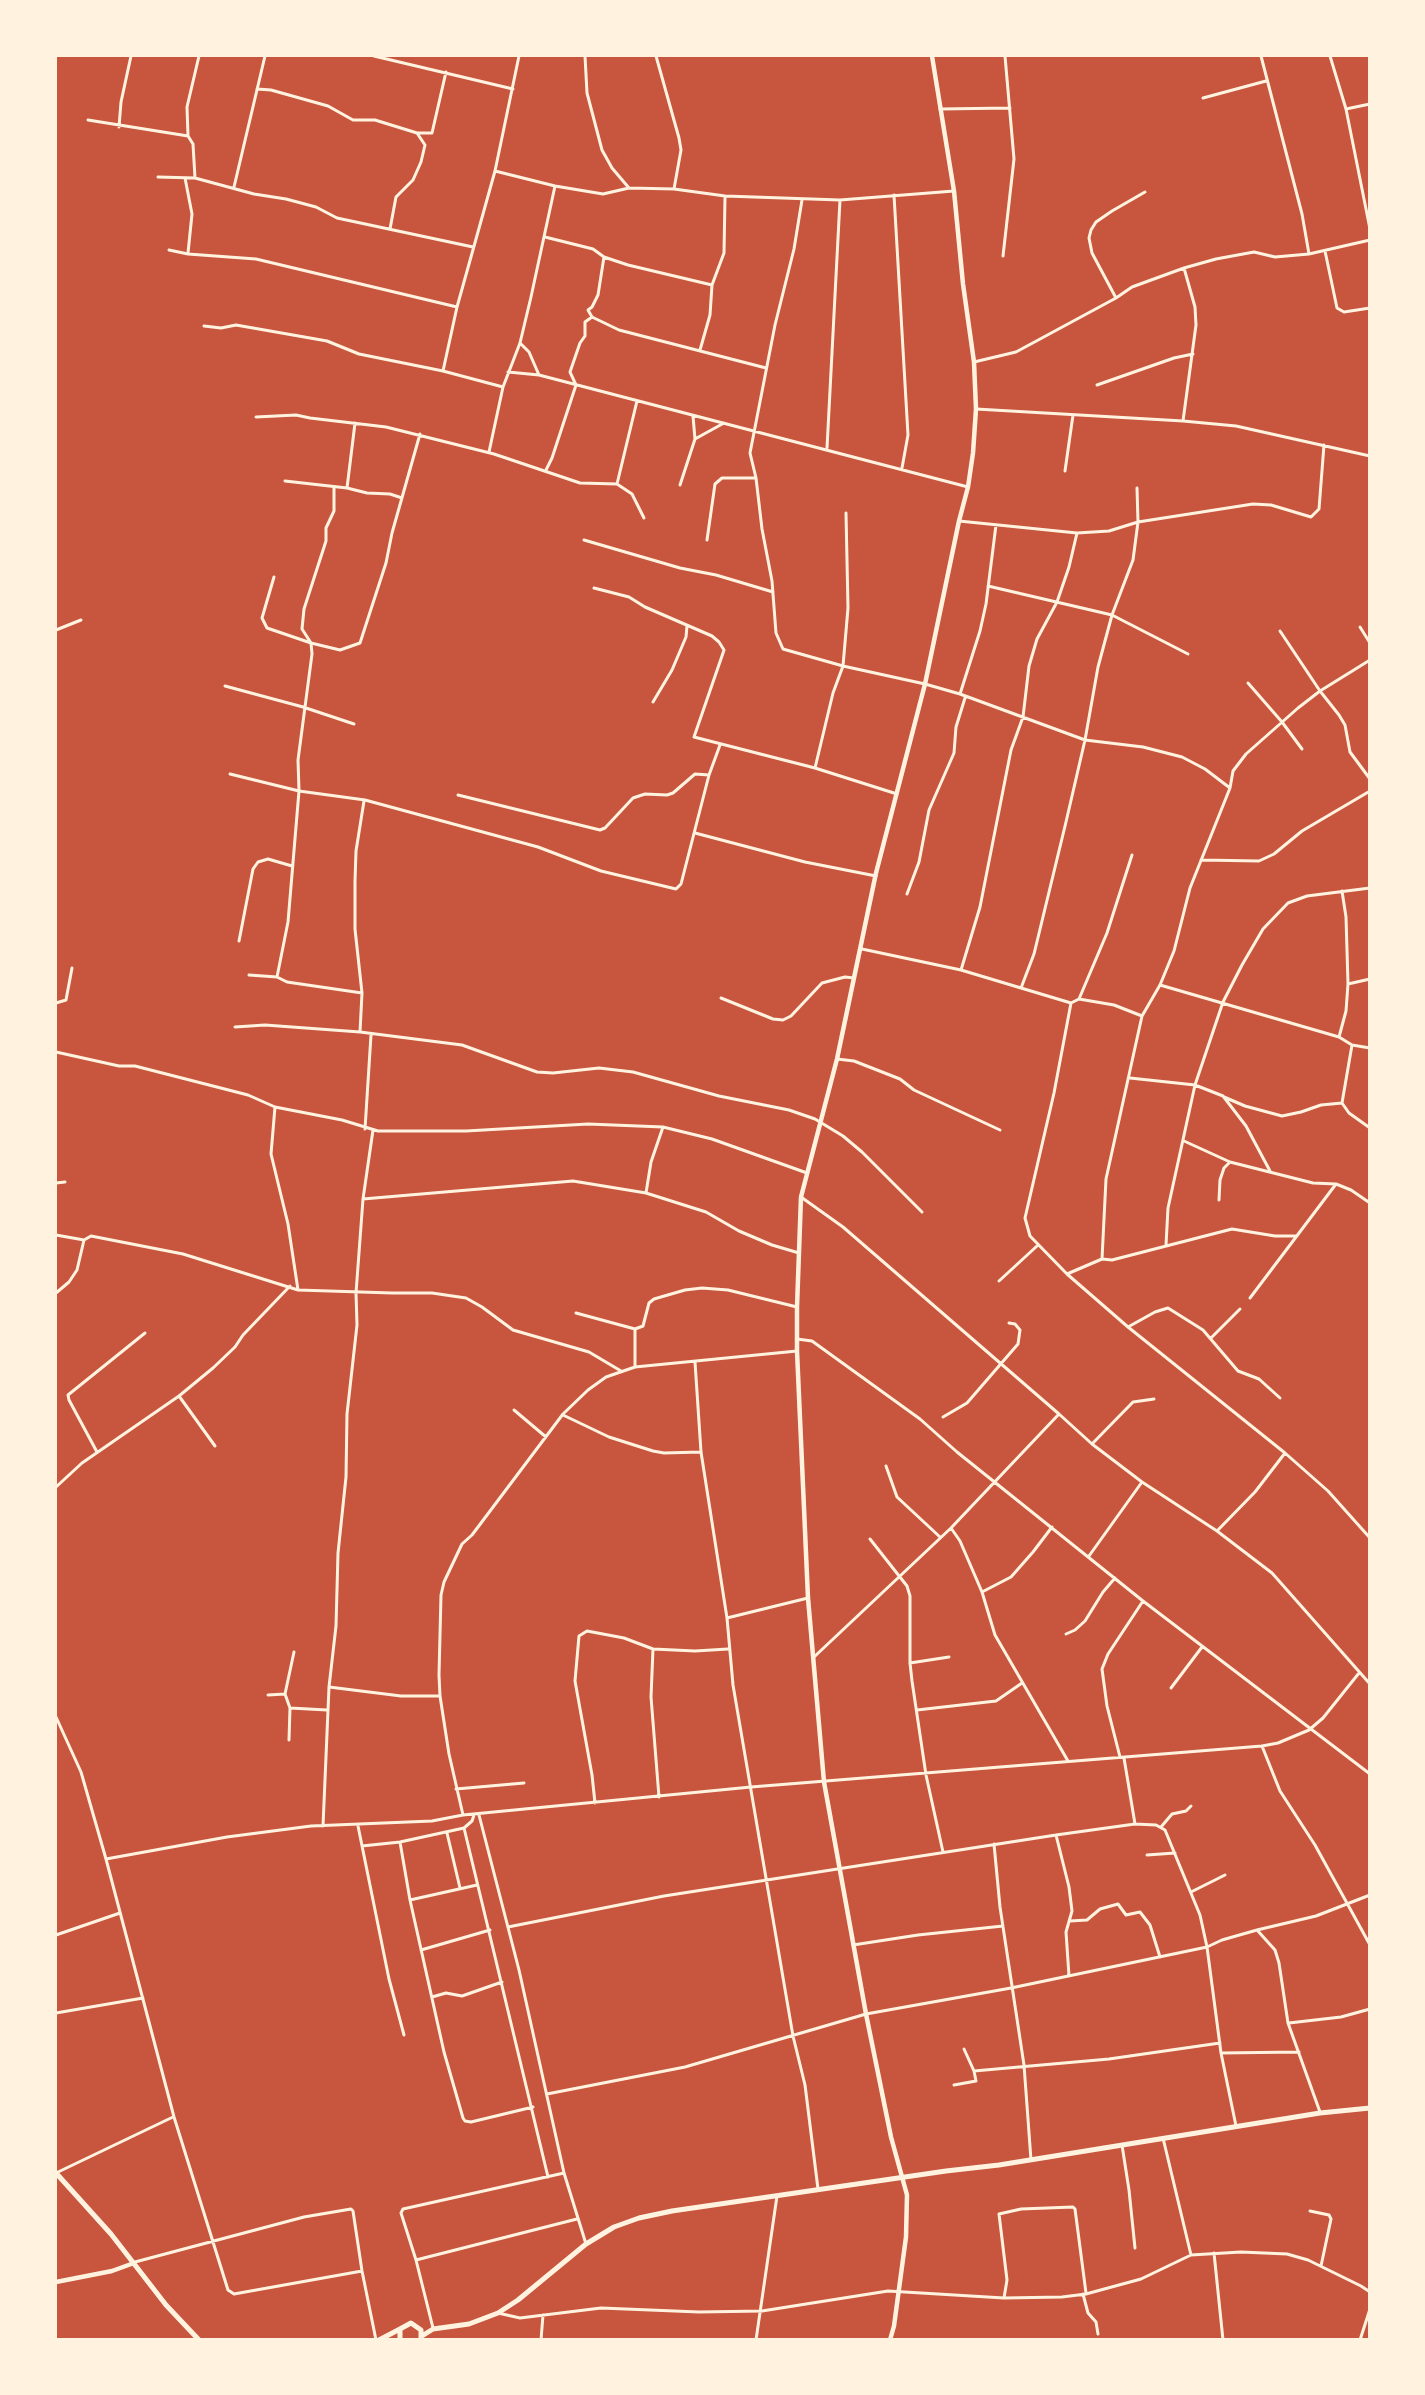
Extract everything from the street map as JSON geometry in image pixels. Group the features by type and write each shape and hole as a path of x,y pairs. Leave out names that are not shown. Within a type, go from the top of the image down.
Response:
{"main road":[{"path":"417,2325 422,2338 433,2330 469,2324 498,2313 518,2300 586,2244 626,2222 672,2211 1031,2160 1320,2113 1370,2108"},
{"path":"56,2173 135,2262 166,2305 199,2340"},
{"path":"378,2340 408,2324 433,2330"},
{"path":"399,2340 400,2329"}],"street":[{"path":"119,127 121,102 131,56"},
{"path":"195,178 193,144 188,136 186,107 199,56"},
{"path":"234,187 265,56"},
{"path":"374,56 513,89"},
{"path":"443,371 457,307 495,171 519,56"},
{"path":"585,56 587,93 602,150 612,168 629,188"},
{"path":"656,56 681,150 674,189"},
{"path":"890,2340 898,2292 907,2195 891,2138 852,1945 824,1782 808,1598 797,1307 801,1197 837,1059 876,876 925,684 968,487 976,409 974,362 963,284 954,191 932,56"},
{"path":"1003,256 1014,159 1005,56"},
{"path":"1261,56 1302,214 1309,254"},
{"path":"1330,56 1346,110 1370,229"},
{"path":"257,89 271,90 328,106 353,120 375,120 417,133 432,133 446,72"},
{"path":"1203,98 1266,81"},
{"path":"1346,110 1370,104"},
{"path":"939,109 1010,108"},
{"path":"88,120 119,127 188,136"},
{"path":"390,230 396,197 413,180 421,162 425,145 417,133"},
{"path":"495,171 555,186 603,194 629,188 674,189 725,196 840,200 954,191"},
{"path":"158,177 195,178 254,194 316,207 337,218 473,248"},
{"path":"185,178 192,214 188,254"},
{"path":"489,452 503,387 520,343 555,186"},
{"path":"1116,298 1092,253 1090,230 1104,216 1145,192"},
{"path":"894,195 908,435 902,468"},
{"path":"699,350 710,315 712,285 724,253 725,196"},
{"path":"802,200 794,249 766,368 750,453 756,478 773,592 776,633 783,649 960,694 965,698 1085,740 1143,747 1182,757 1204,769 1230,788"},
{"path":"828,448 840,200"},
{"path":"545,237 593,249 604,257 628,266 712,285"},
{"path":"974,362 1016,352 1132,287 1184,268 1254,252 1275,257 1309,254 1370,240"},
{"path":"169,250 188,254 256,260 457,307"},
{"path":"1325,251 1337,308 1344,312 1370,308"},
{"path":"604,257 598,295 588,310 592,317 619,330 766,368"},
{"path":"1183,421 1193,354 1195,307 1184,268"},
{"path":"546,470 576,385 570,372 580,343 585,336 585,322 592,317"},
{"path":"204,326 221,328 236,325 309,340 327,341 359,354 443,371 503,387"},
{"path":"520,343 529,352 539,375"},
{"path":"1097,385 1174,358 1193,354"},
{"path":"508,372 539,375 693,416 828,448 968,487"},
{"path":"617,484 637,401"},
{"path":"976,409 1236,426 1370,456"},
{"path":"256,417 296,415 420,434 489,452 580,483 617,484 632,494 644,518"},
{"path":"1065,471 1073,415"},
{"path":"680,484 695,439 693,416"},
{"path":"347,488 355,423"},
{"path":"695,439 724,423"},
{"path":"274,577 262,618 265,626 311,643 340,650 360,643 386,563 420,434"},
{"path":"959,521 1077,532 1109,531 1138,522 1252,504 1271,505 1311,517 1319,509 1324,445"},
{"path":"707,540 715,484 722,478 756,478"},
{"path":"285,481 390,494 402,498"},
{"path":"277,977 288,922 299,792 298,760 303,706 312,654 311,643 302,629 304,609 326,541 326,528 334,511 334,488"},
{"path":"1021,988 1034,954 1085,740 1098,667 1112,615 1133,560 1138,522 1137,488"},
{"path":"815,768 833,693 843,666 848,608 846,513"},
{"path":"960,694 980,630 996,525"},
{"path":"962,970 980,907 1011,750 1023,717 1029,666 1037,639 1057,602 1069,567 1077,532"},
{"path":"584,540 773,592"},
{"path":"988,586 1112,615 1188,654"},
{"path":"594,588 629,597 645,607 712,636 719,642 723,650 694,737 815,768 897,794"},
{"path":"56,630 81,620"},
{"path":"653,702 672,670 686,637 687,626"},
{"path":"1360,627 1370,643"},
{"path":"1280,631 1320,691 1340,715 1345,725 1350,752 1370,779"},
{"path":"1102,1258 1106,1179 1142,1016 1160,985 1174,951 1190,888 1230,788 1233,771 1240,759 1320,691 1370,660"},
{"path":"1248,683 1302,749"},
{"path":"225,686 303,706 354,724"},
{"path":"907,894 919,862 929,810 954,753 956,727 965,698"},
{"path":"230,774 299,792 364,800 538,847 601,871 676,889 681,884 709,775 720,745"},
{"path":"458,795 600,830 605,828 633,798 645,794 661,796 673,793 695,774 709,775"},
{"path":"1201,860 1259,861 1274,854 1302,831 1370,791"},
{"path":"360,1032 362,993 355,929 355,881 356,851 364,800"},
{"path":"695,833 794,859 876,876"},
{"path":"1079,999 1107,933 1132,855"},
{"path":"239,941 253,869 258,862 268,859 292,866"},
{"path":"1166,1245 1168,1208 1195,1085 1223,1002 1263,929 1279,910 1297,899 1370,888"},
{"path":"1339,1037 1346,1011 1348,984 1346,917 1342,891"},
{"path":"862,950 962,970 1071,1003 1079,999 1114,1005 1142,1016"},
{"path":"56,1003 66,1000 72,968"},
{"path":"249,975 277,977 287,982 362,993"},
{"path":"721,998 774,1019 783,1020 790,1016 822,984 845,977 856,978"},
{"path":"1348,984 1370,979"},
{"path":"1160,985 1339,1037 1352,1045 1370,1048"},
{"path":"1071,1003 1054,1093 1025,1218 1030,1236 1037,1246 1067,1274 1128,1327 1285,1453 1328,1491 1370,1538"},
{"path":"234,1027 265,1025 360,1032 462,1045 537,1072 553,1073 599,1068 633,1072 719,1096 789,1110 814,1119 843,1136 922,1212"},
{"path":"365,1129 371,1034"},
{"path":"1352,1045 1342,1103 1349,1113 1370,1128"},
{"path":"56,1052 119,1066 135,1066 248,1095 275,1107 342,1119 365,1129 384,1132 466,1131 588,1124 663,1127 712,1138 807,1173"},
{"path":"837,1059 854,1061 890,1075 923,1095 1000,1130"},
{"path":"1130,1078 1195,1085 1245,1106 1282,1116 1321,1105 1342,1103"},
{"path":"1222,1096 1246,1126 1270,1171"},
{"path":"275,1107 272,1154 288,1224 298,1290"},
{"path":"646,1193 651,1162 663,1127"},
{"path":"323,1826 329,1687 336,1626 338,1554 349,1432 347,1414 357,1325 356,1293 363,1199 373,1130"},
{"path":"1184,1142 1230,1162 1324,1185 1336,1184 1351,1190 1370,1203"},
{"path":"1219,1200 1220,1180 1224,1168 1230,1162"},
{"path":"363,1199 573,1181 646,1193 706,1212 739,1231 800,1254"},
{"path":"56,1183 65,1182"},
{"path":"1250,1298 1336,1184"},
{"path":"1324,1185 1329,1194"},
{"path":"801,1197 843,1227 1092,1444 1142,1482 1217,1531 1272,1573 1370,1684"},
{"path":"1067,1274 1102,1258 1112,1260 1232,1229 1275,1236 1297,1236"},
{"path":"56,1236 84,1240 91,1236 183,1254 298,1290 432,1293 471,1299 513,1330 589,1352 621,1371"},
{"path":"56,1293 69,1282 76,1270 84,1240"},
{"path":"999,1281 1037,1246"},
{"path":"56,1487 97,1452 179,1396 213,1368 290,1286"},
{"path":"576,1313 635,1329 642,1326 650,1303 654,1299 702,1288 728,1290 797,1307"},
{"path":"1128,1327 1155,1312 1168,1308 1193,1322 1211,1338 1238,1371 1259,1379 1280,1398"},
{"path":"1211,1338 1240,1309"},
{"path":"943,1417 967,1404 1002,1365 1021,1337 1020,1330 1015,1324 1009,1323"},
{"path":"634,1367 635,1329"},
{"path":"97,1452 68,1395 145,1333"},
{"path":"797,1340 812,1341 920,1419 1143,1601 1309,1730 1370,1774"},
{"path":"463,1815 456,1789 440,1696 441,1595 444,1582 462,1544 472,1535 563,1414 588,1390 606,1377 634,1367 797,1351"},
{"path":"695,1362 701,1452 727,1618 728,1649 793,2036 805,2085 819,2189"},
{"path":"179,1396 215,1446"},
{"path":"1092,1444 1133,1402 1154,1399"},
{"path":"514,1410 546,1437"},
{"path":"563,1414 609,1437 653,1451 701,1452"},
{"path":"813,1659 951,1528 1059,1414"},
{"path":"1217,1531 1255,1492 1285,1453"},
{"path":"886,1466 897,1497 940,1537"},
{"path":"1089,1557 1142,1482"},
{"path":"982,1592 1011,1577 1052,1527"},
{"path":"951,1528 960,1541 982,1592 995,1635 1068,1761"},
{"path":"870,1539 906,1586 911,1605 910,1663 926,1775 943,1852"},
{"path":"1066,1634 1085,1621 1103,1592 1115,1578"},
{"path":"727,1618 808,1598"},
{"path":"1135,1824 1122,1757 1107,1706 1102,1669 1108,1654 1143,1601"},
{"path":"595,1803 575,1681 579,1636 587,1632 615,1636 653,1649 695,1651 728,1649"},
{"path":"1171,1688 1202,1647"},
{"path":"653,1649 651,1697 659,1797"},
{"path":"289,1740 290,1708 285,1694 294,1652"},
{"path":"910,1663 949,1657"},
{"path":"106,1859 227,1837 323,1826 432,1821 463,1815 751,1787 926,1775 1262,1746 1278,1743 1309,1730 1323,1718 1359,1673"},
{"path":"918,1710 996,1701 1022,1683"},
{"path":"329,1687 401,1696 440,1696"},
{"path":"268,1695 285,1694"},
{"path":"290,1708 328,1710"},
{"path":"56,1717 81,1772 174,2117 211,2240 230,2293 362,2271"},
{"path":"1262,1746 1280,1791 1315,1845 1370,1945"},
{"path":"456,1789 524,1783"},
{"path":"1161,1827 1172,1814 1186,1811 1191,1806"},
{"path":"361,1846 400,1842 447,1833 464,1828 472,1821 474,1815"},
{"path":"479,1815 508,1927 564,2173 586,2244"},
{"path":"508,1927 625,1903 994,1844 1135,1824 1161,1827 1165,1830 1200,1915 1208,1947 1221,2053 1237,2128"},
{"path":"358,1826 389,1979 404,2035"},
{"path":"464,1828 549,2177"},
{"path":"447,1833 460,1888"},
{"path":"1056,1835 1069,1887 1072,1911 1066,1943 1069,1976"},
{"path":"400,1842 410,1900 453,2087 465,2121 471,2122 533,2108"},
{"path":"994,1844 1011,1988 1024,2065 1031,2160"},
{"path":"1147,1855 1175,1853"},
{"path":"1191,1892 1225,1875"},
{"path":"410,1900 477,1885"},
{"path":"547,2094 685,2067 866,2014 1011,1988 1208,1947 1222,1940 1316,1916 1370,1894"},
{"path":"1070,1921 1087,1920 1100,1909 1118,1904 1126,1915 1140,1912 1150,1925 1160,1957"},
{"path":"56,1935 120,1913"},
{"path":"852,1945 1003,1926"},
{"path":"422,1950 490,1930"},
{"path":"1257,1930 1275,1950 1288,2023 1320,2113"},
{"path":"432,1996 446,1993 462,1996 502,1983"},
{"path":"56,2013 143,1998"},
{"path":"1288,2023 1341,2017 1370,2009"},
{"path":"974,2071 1109,2059 1220,2043"},
{"path":"954,2085 976,2081 964,2049"},
{"path":"1221,2053 1299,2052"},
{"path":"56,2173 174,2117"},
{"path":"1163,2138 1191,2255"},
{"path":"1122,2145 1130,2190 1135,2248"},
{"path":"433,2330 416,2260 401,2213 403,2210 564,2173"},
{"path":"756,2340 777,2196"},
{"path":"1004,2298 1007,2280 999,2214 1021,2209 1073,2207 1084,2294 1088,2313 1096,2322 1098,2334"},
{"path":"56,2282 111,2271 211,2240 348,2208 353,2211 362,2271 378,2340"},
{"path":"1310,2211 1329,2215 1331,2219 1321,2267"},
{"path":"416,2260 577,2219"},
{"path":"1214,2253 1223,2340"},
{"path":"498,2313 520,2318 602,2308 699,2312 762,2311 879,2292 1004,2298 1062,2297 1084,2294 1141,2279 1191,2255 1214,2253 1287,2254 1321,2267 1370,2292"},
{"path":"1360,2340 1370,2309"},
{"path":"542,2340 543,2316"}]}
